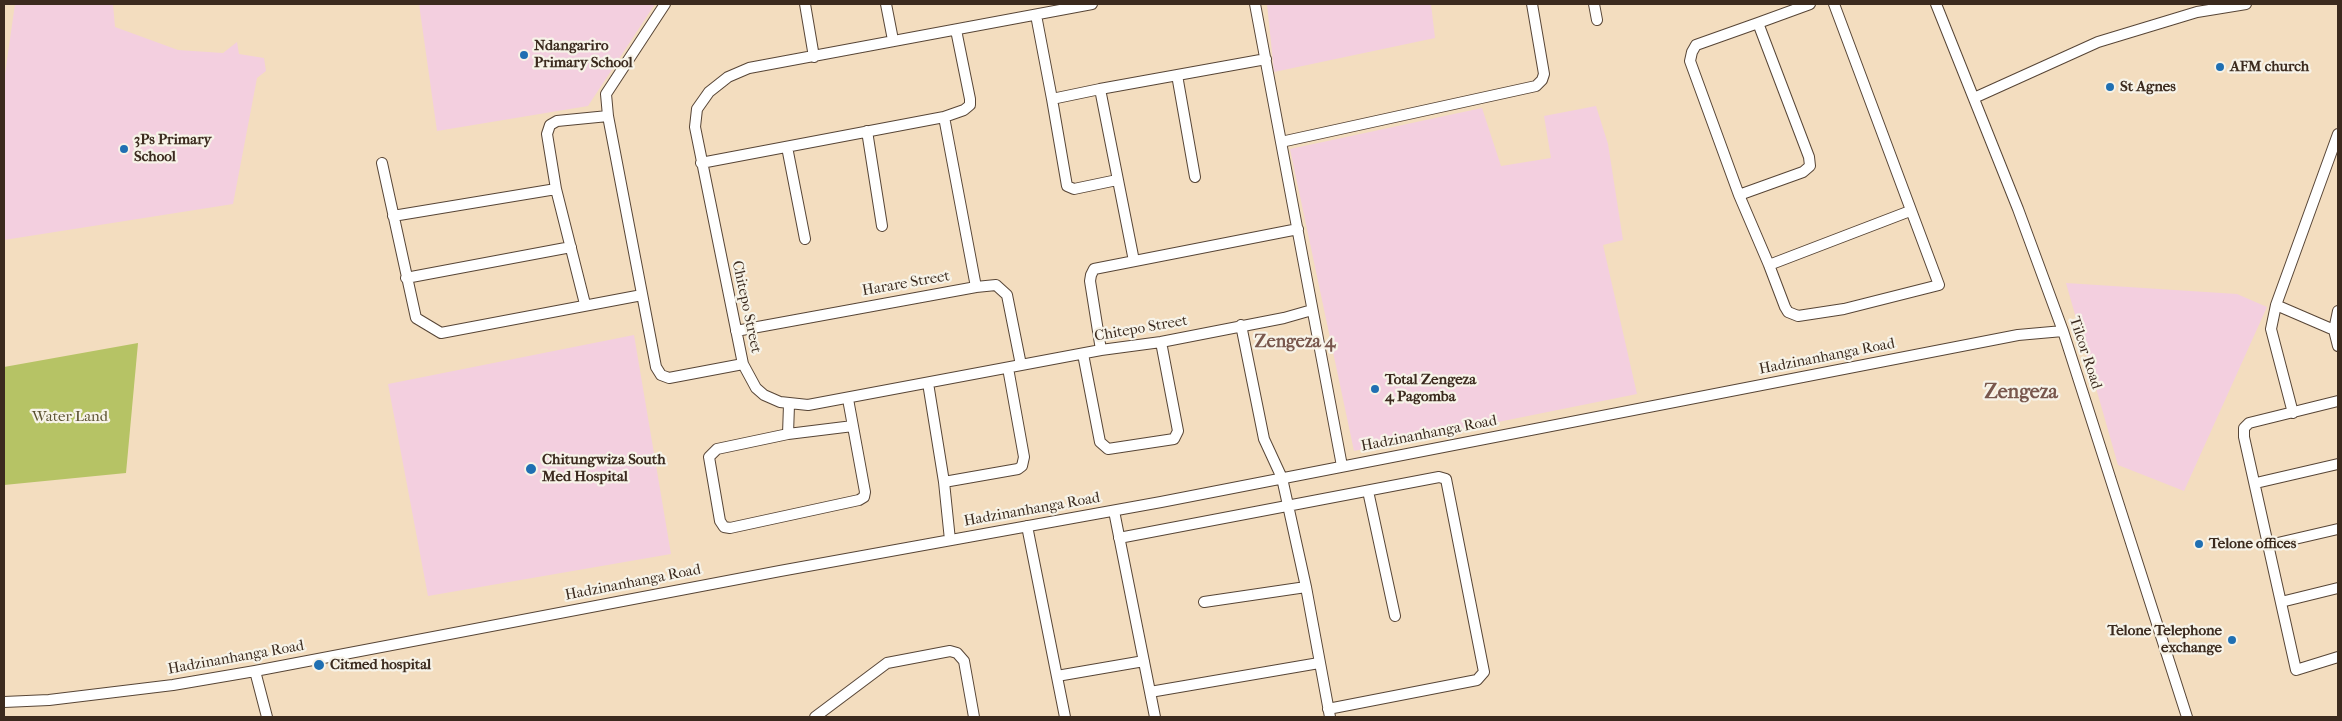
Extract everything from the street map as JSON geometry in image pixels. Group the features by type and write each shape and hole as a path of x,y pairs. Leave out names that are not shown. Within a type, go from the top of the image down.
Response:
{"street":[{"path":"665,4 608,88 606,94 608,116 656,367 664,378 743,364"},
{"path":"805,4 814,57"},
{"path":"886,4 893,40"},
{"name":"Chitepo Street","path":"1092,4 748,68 728,77 709,92 699,104 695,118 701,164 743,364 756,388 764,395 788,404 808,405 1101,350 1161,342 1284,318 1312,310"},
{"path":"1255,4 1342,466"},
{"path":"1281,142 1536,86 1542,80 1544,74 1532,4"},
{"path":"1594,4 1597,20"},
{"path":"1810,4 1696,46 1690,62 1739,195 1785,307 1792,314 1798,316 1844,310 1939,285 1834,4"},
{"name":"Tilcor Road","path":"1936,4 1974,98 2062,331 2187,717"},
{"path":"1974,98 2098,42 2197,12 2246,4"},
{"path":"1036,15 1067,186 1074,189 1118,180"},
{"path":"1739,195 1803,172 1810,166 1809,157 1758,23"},
{"path":"701,164 944,117 964,110 970,105 956,30"},
{"path":"1052,100 1100,89 1266,59"},
{"path":"1177,75 1195,177"},
{"path":"1100,89 1134,261"},
{"path":"585,304 556,190 547,134 550,126 557,121 608,116"},
{"path":"944,117 976,287"},
{"path":"867,131 882,226"},
{"path":"2293,413 2271,330 2276,305 2338,134"},
{"path":"787,147 804,239"},
{"path":"382,163 416,318 441,333 585,304 642,295"},
{"path":"393,216 556,190"},
{"path":"1769,265 1910,211"},
{"path":"1101,350 1091,275 1097,268 1298,229"},
{"path":"406,278 571,248"},
{"name":"Harare Street","path":"736,331 976,287 996,285 1007,295 1021,365"},
{"path":"2276,305 2334,330"},
{"path":"2338,311 2334,330 2338,346"},
{"path":"1119,538 1288,506 1368,491 1439,477 1446,480 1484,672 1477,680 1329,713 1306,587 1288,506 1282,478 1264,439 1241,325"},
{"name":"Hadzinanhanga Road","path":"4,702 50,700 173,685 255,671 780,570 1282,478 2018,335 2062,331"},
{"path":"1083,354 1100,442 1108,449 1174,439 1178,431 1161,342"},
{"path":"944,482 1018,469 1022,466 1024,457 1008,368"},
{"path":"928,383 944,482 950,540"},
{"path":"848,398 865,492 862,499 730,528 724,527 720,521 710,469 709,460 711,454 717,450 788,434 853,426"},
{"path":"2338,401 2249,422 2244,428 2244,437 2256,483 2296,670 2338,657"},
{"path":"788,404 788,434"},
{"path":"2256,483 2338,464"},
{"path":"1368,491 1395,616"},
{"path":"1114,510 1155,717"},
{"path":"1027,526 1065,717"},
{"path":"2269,545 2338,529"},
{"path":"1204,602 1306,587"},
{"path":"2281,602 2338,588"},
{"path":"815,717 887,663 950,651 957,653 964,660 974,717"},
{"path":"1057,676 1144,661"},
{"path":"1150,692 1319,663"},
{"path":"255,671 267,717"}],"shaded area":[{"name":"3Ps Primary School","path":"15,4 113,4 115,27 178,50 223,53 237,42 239,54 264,58 266,71 257,78 233,204 4,240 4,81"},
{"name":"Ndangariro Primary School","path":"419,4 655,4 588,106 437,131"},
{"path":"1267,4 1431,4 1435,38 1274,72"},
{"path":"1596,106 1608,144 1623,240 1603,245 1637,394 1354,451 1290,149 1482,108 1501,166 1551,158 1544,116"},
{"path":"2066,283 2237,294 2267,307 2184,491 2118,465"},
{"name":"Chitungwiza South Med Hospital","path":"634,335 671,554 428,596 388,384"}],"green space":[{"name":"Water Land","path":"138,343 126,473 4,485 4,367"}],"place":[{"name":"Ndangariro Primary School","path":"524,55"},
{"name":"AFM church","path":"2220,67"},
{"name":"St Agnes","path":"2110,87"},
{"name":"3Ps Primary School","path":"124,149"},
{"name":"Total Zengeza 4 Pagomba","path":"1375,389"},
{"name":"Chitungwiza South Med Hospital","path":"531,469"},
{"name":"Telone offices","path":"2199,544"},
{"name":"Telone Telephone exchange","path":"2232,640"},
{"name":"Citmed hospital","path":"319,665"}],"district":[{"name":"Zengeza 4","path":"1295,343"},
{"name":"Zengeza","path":"2021,393"}]}
